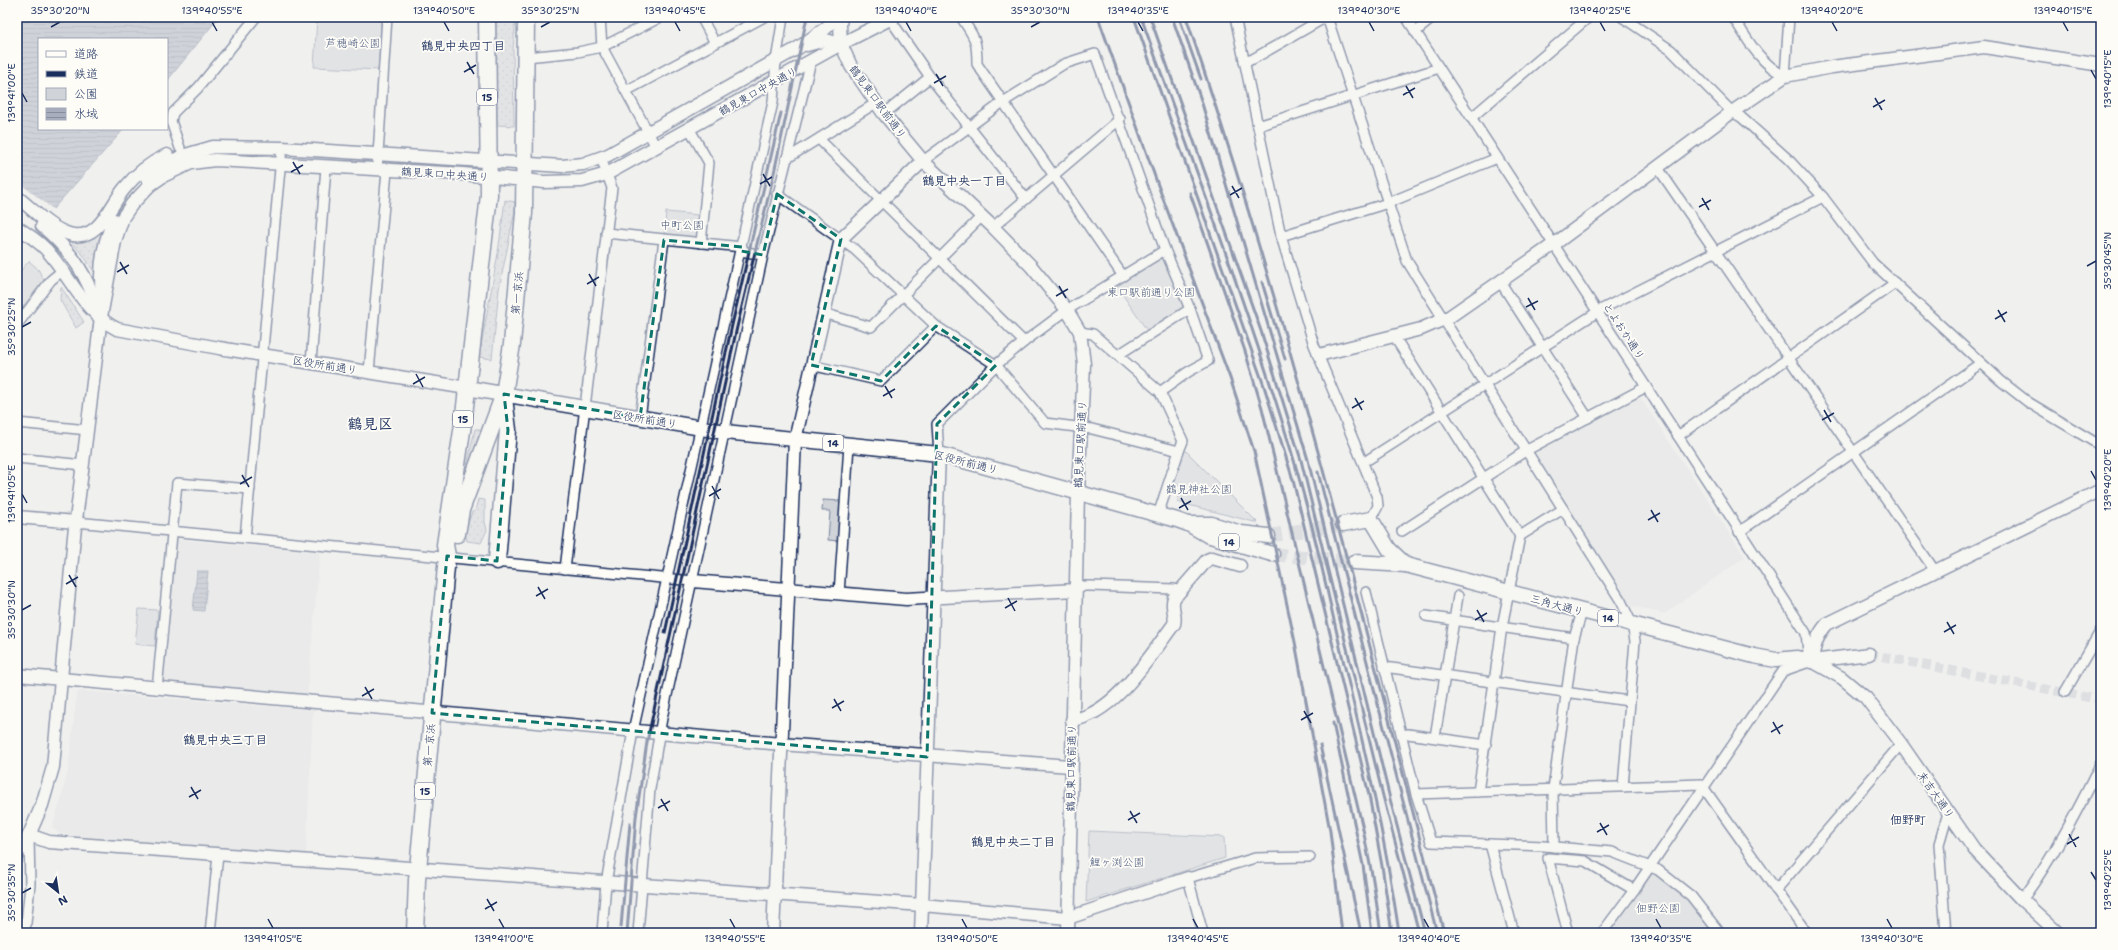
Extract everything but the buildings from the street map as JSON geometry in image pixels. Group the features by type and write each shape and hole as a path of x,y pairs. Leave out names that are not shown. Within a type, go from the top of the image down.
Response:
{"highway":[{"name":"第一京浜","path":"415,933 418,870 447,556 444,545 467,388 489,195 487,17"},
{"name":"第一京浜","path":"447,556 455,546 461,510 504,394 512,344 524,213 526,17"},
{"name":"15","path":"497,561 508,430 504,394"}],"main road":[{"name":"区役所前通り","path":"467,388 726,432 939,454 1188,524 1207,536 1272,554"},
{"path":"1343,524 1371,519"},
{"name":"三角大通り","path":"1371,519 1389,549 1406,565 1754,656 1776,660 1797,658 1812,661"},
{"name":"区役所前通り","path":"1188,524 1212,524 1241,533 1268,536"},
{"name":"14","path":"1354,562 1406,565"}],"street":[{"path":"180,148 171,121 173,113 198,88 256,17"},
{"path":"369,372 382,170 378,154 387,17"},
{"path":"600,17 602,47 656,146"},
{"path":"526,57 578,52 602,47 661,17"},
{"path":"701,17 715,43"},
{"path":"626,91 764,17"},
{"path":"602,933 606,883 633,731 741,249 772,102 776,61 784,17"},
{"path":"798,48 826,28 836,17"},
{"path":"798,48 814,42 826,40 841,44 841,17"},
{"path":"961,17 973,34 977,45 977,64 1124,276"},
{"path":"1236,17 1244,62 1281,236 1319,355 1377,498 1378,506 1371,519"},
{"path":"1244,62 1253,59 1326,17 1407,260 1484,385 1527,450 1621,601 1632,624 1635,641 1623,786"},
{"name":"とよおか通り","path":"1406,17 1739,532 1804,628 1809,657 1812,661"},
{"path":"1415,32 1434,17"},
{"path":"1471,118 1589,17"},
{"path":"1622,17 1671,50 1732,112 1741,117 1788,159 1823,196 1872,263 2001,381 2028,402 2101,446"},
{"path":"1733,17 1754,49 1775,71 1785,76"},
{"path":"1785,76 1789,17"},
{"path":"892,18 930,77 1026,199"},
{"name":"鶴見東口中央通り","path":"103,302 100,278 103,254 112,226 126,199 145,180 161,167 192,152 214,147 282,148 378,154 488,170 524,181 582,181 607,174 841,44 892,18"},
{"name":"鶴見東口駅前通り","path":"841,44 851,66 876,103 923,161 982,216 1031,266 1067,310 1080,332 1084,364 1078,493 1070,766 1068,933"},
{"path":"1319,355 1394,336 1444,320 1501,283 1732,112 1785,76 1984,47 2101,65"},
{"name":"鶴見東口中央通り","path":"17,855 29,835 42,805 53,767 60,679 76,522 103,302 112,253 123,217 132,204 150,185 163,176 191,163 215,160 382,170 488,170 524,164 562,166 583,164 601,158 649,133 798,48"},
{"path":"773,933 787,590 795,440 841,239 923,161 969,126 1003,102 1064,64 1095,54 1120,120 1165,250 1190,309 1208,361 1188,372 1160,392"},
{"path":"638,933 640,886 650,789 660,733 763,255 811,61"},
{"path":"1258,126 1439,68"},
{"path":"884,114 930,77"},
{"path":"786,160 876,103"},
{"path":"993,227 1120,120"},
{"path":"689,128 709,163 701,243"},
{"path":"819,139 1024,342"},
{"path":"17,206 53,230 75,235 87,233 94,230 100,224 124,189 152,163 180,148 198,144 214,147"},
{"path":"245,538 282,148"},
{"path":"566,569 612,188 601,158"},
{"path":"1281,236 1388,203 1497,158"},
{"path":"311,363 326,167"},
{"path":"1658,168 1935,571"},
{"path":"777,194 854,249 936,326 996,365 1045,423 1082,427 1179,451"},
{"path":"17,196 53,230 67,249 89,282 101,318"},
{"path":"1369,459 1598,312 1823,196"},
{"path":"823,313 871,328 982,216"},
{"name":"区役所前通り","path":"17,227 50,253 87,304 101,318 110,326 123,331 467,388"},
{"path":"606,233 701,243 741,249 763,255"},
{"path":"640,418 664,240"},
{"path":"921,933 932,597 939,454 938,424 996,365 1024,342 1067,310 1165,250"},
{"path":"17,325 51,280 62,271"},
{"path":"1501,283 1588,418"},
{"path":"1678,436 1895,283"},
{"path":"1118,355 1190,309"},
{"path":"811,365 881,381 936,326"},
{"path":"1080,332 1093,334 1160,392 1182,441 1158,515"},
{"path":"1394,336 1520,536"},
{"path":"1739,532 1981,363"},
{"path":"1402,531 1483,477 1527,450 1646,387"},
{"path":"17,423 88,430"},
{"path":"838,594 849,444"},
{"path":"17,458 83,465"},
{"path":"157,688 171,530 177,483 250,489"},
{"path":"1602,933 1634,890 1703,786 1783,671 1812,661 1814,646 1819,633 1827,624 2101,490"},
{"path":"1478,792 1502,627 1510,593 1511,575 1520,536 1563,509"},
{"path":"17,517 447,556 667,579 906,599 1076,590 1084,586 1174,589 1178,593"},
{"path":"1072,720 1082,719 1106,706 1152,655 1176,620 1172,609 1173,601 1178,593 1209,559 1240,566"},
{"path":"1366,592 1416,794 1431,842 1554,847 1612,852 1649,866 1691,896 1720,933"},
{"path":"1435,737 1458,596"},
{"path":"1554,847 1552,789 1574,638 1582,612"},
{"path":"1426,616 1574,638"},
{"path":"2065,692 2101,630"},
{"name":"14","path":"1812,661 1869,654"},
{"name":"末吉大通り","path":"1812,661 1842,678 1854,687 1870,703 1901,744 1974,848 2022,900 2058,933"},
{"path":"1384,667 1629,701"},
{"path":"17,675 927,757 1070,766"},
{"path":"1402,735 1408,734 1435,737 1486,745"},
{"path":"1776,890 1901,744"},
{"path":"2022,900 2037,879 2057,845 2101,763"},
{"path":"1416,794 1701,784 1807,933"},
{"path":"1946,933 1939,844 1948,813"},
{"path":"25,933 30,885 29,835 49,842 774,896 922,905 1068,918 1188,878 1255,858 1310,857"},
{"path":"1490,844 1514,933"},
{"path":"210,933 218,855"},
{"path":"1568,933 1548,858 1585,861 1634,890"},
{"path":"1188,878 1203,933"}],"highlighted area":[{"path":"777,194 841,239 811,365 881,381 936,326 996,365 937,424 927,757 432,713 447,556 497,561 508,430 504,394 640,418 664,240 742,247 741,251 763,255"}],"shaded area":[{"path":"1638,394 1745,557 1664,614 1629,605 1531,454 1533,450"},
{"path":"174,539 320,552 307,696 161,683"},
{"path":"80,691 313,710 306,856 59,834 52,827 68,771 77,693"}],"green space":[{"name":"芦穂崎公園","path":"317,17 381,17 379,70 314,67"},
{"path":"496,17 516,17 513,48 514,126 497,125"},
{"path":"505,200 515,202 515,210 499,289 492,359 479,357 498,253"},
{"name":"中町公園","path":"666,212 699,215 697,238 664,235"},
{"path":"107,223 96,275 84,256 72,243"},
{"name":"東口駅前通り公園","path":"1162,255 1185,309 1148,332 1116,285"},
{"path":"29,261 38,269 44,280 17,314 17,275"},
{"path":"61,287 84,322 76,328 60,300"},
{"path":"475,429 486,429 471,464 467,466"},
{"name":"鶴見神社公園","path":"1183,448 1258,523 1177,502 1181,486 1172,483"},
{"path":"478,499 485,500 485,522 487,530 481,543 467,541 465,532 472,512 475,511"},
{"path":"823,500 842,501 839,541 828,540 830,511 822,511"},
{"path":"139,609 158,610 155,646 135,644"},
{"name":"鯉ヶ渕公園","path":"1089,831 1224,837 1225,858 1086,902"},
{"name":"佃野公園","path":"1653,872 1687,899 1714,933 1607,933"}],"water":[{"path":"23,17 219,17 168,80 168,38 38,38 38,130 123,130 53,209 17,255 17,24"},
{"path":"197,571 208,571 204,611 193,610"}],"pier":[{"path":"17,181 54,210 20,254 17,251"}],"tunnel":[{"path":"1268,536 1343,524"},
{"path":"1272,554 1354,562"},
{"path":"1869,654 2101,700"}],"railway":[{"path":"627,933 636,817 647,742 737,327 774,173 807,17"},
{"path":"1098,17 1159,188 1230,378 1254,451 1295,642 1330,831 1342,933"},
{"path":"1134,17 1264,386 1293,480 1369,795 1392,933"},
{"path":"1141,17 1237,285 1290,447 1317,547 1365,754 1387,861 1399,933"},
{"path":"1150,17 1261,331 1301,460 1383,796 1419,933"},
{"path":"1172,17 1201,100 1308,460 1390,799 1425,933"},
{"path":"1179,17 1201,79"},
{"path":"1186,17 1223,130 1292,358 1355,587 1444,933"},
{"path":"665,633 732,325 781,113"},
{"path":"1190,193 1245,351 1262,408 1363,829 1381,933"},
{"path":"1262,282 1285,359"},
{"path":"1318,472 1437,933"},
{"path":"1333,723 1363,865 1372,933"},
{"path":"1320,745 1361,933"},
{"path":"621,927 630,823"}],"district":[{"name":"鶴見中央四丁目","path":"463,46"},
{"name":"鶴見中央一丁目","path":"964,181"},
{"name":"鶴見区","path":"370,424"},
{"name":"鶴見中央三丁目","path":"225,740"},
{"name":"佃野町","path":"1908,820"},
{"name":"鶴見中央二丁目","path":"1013,842"}]}
